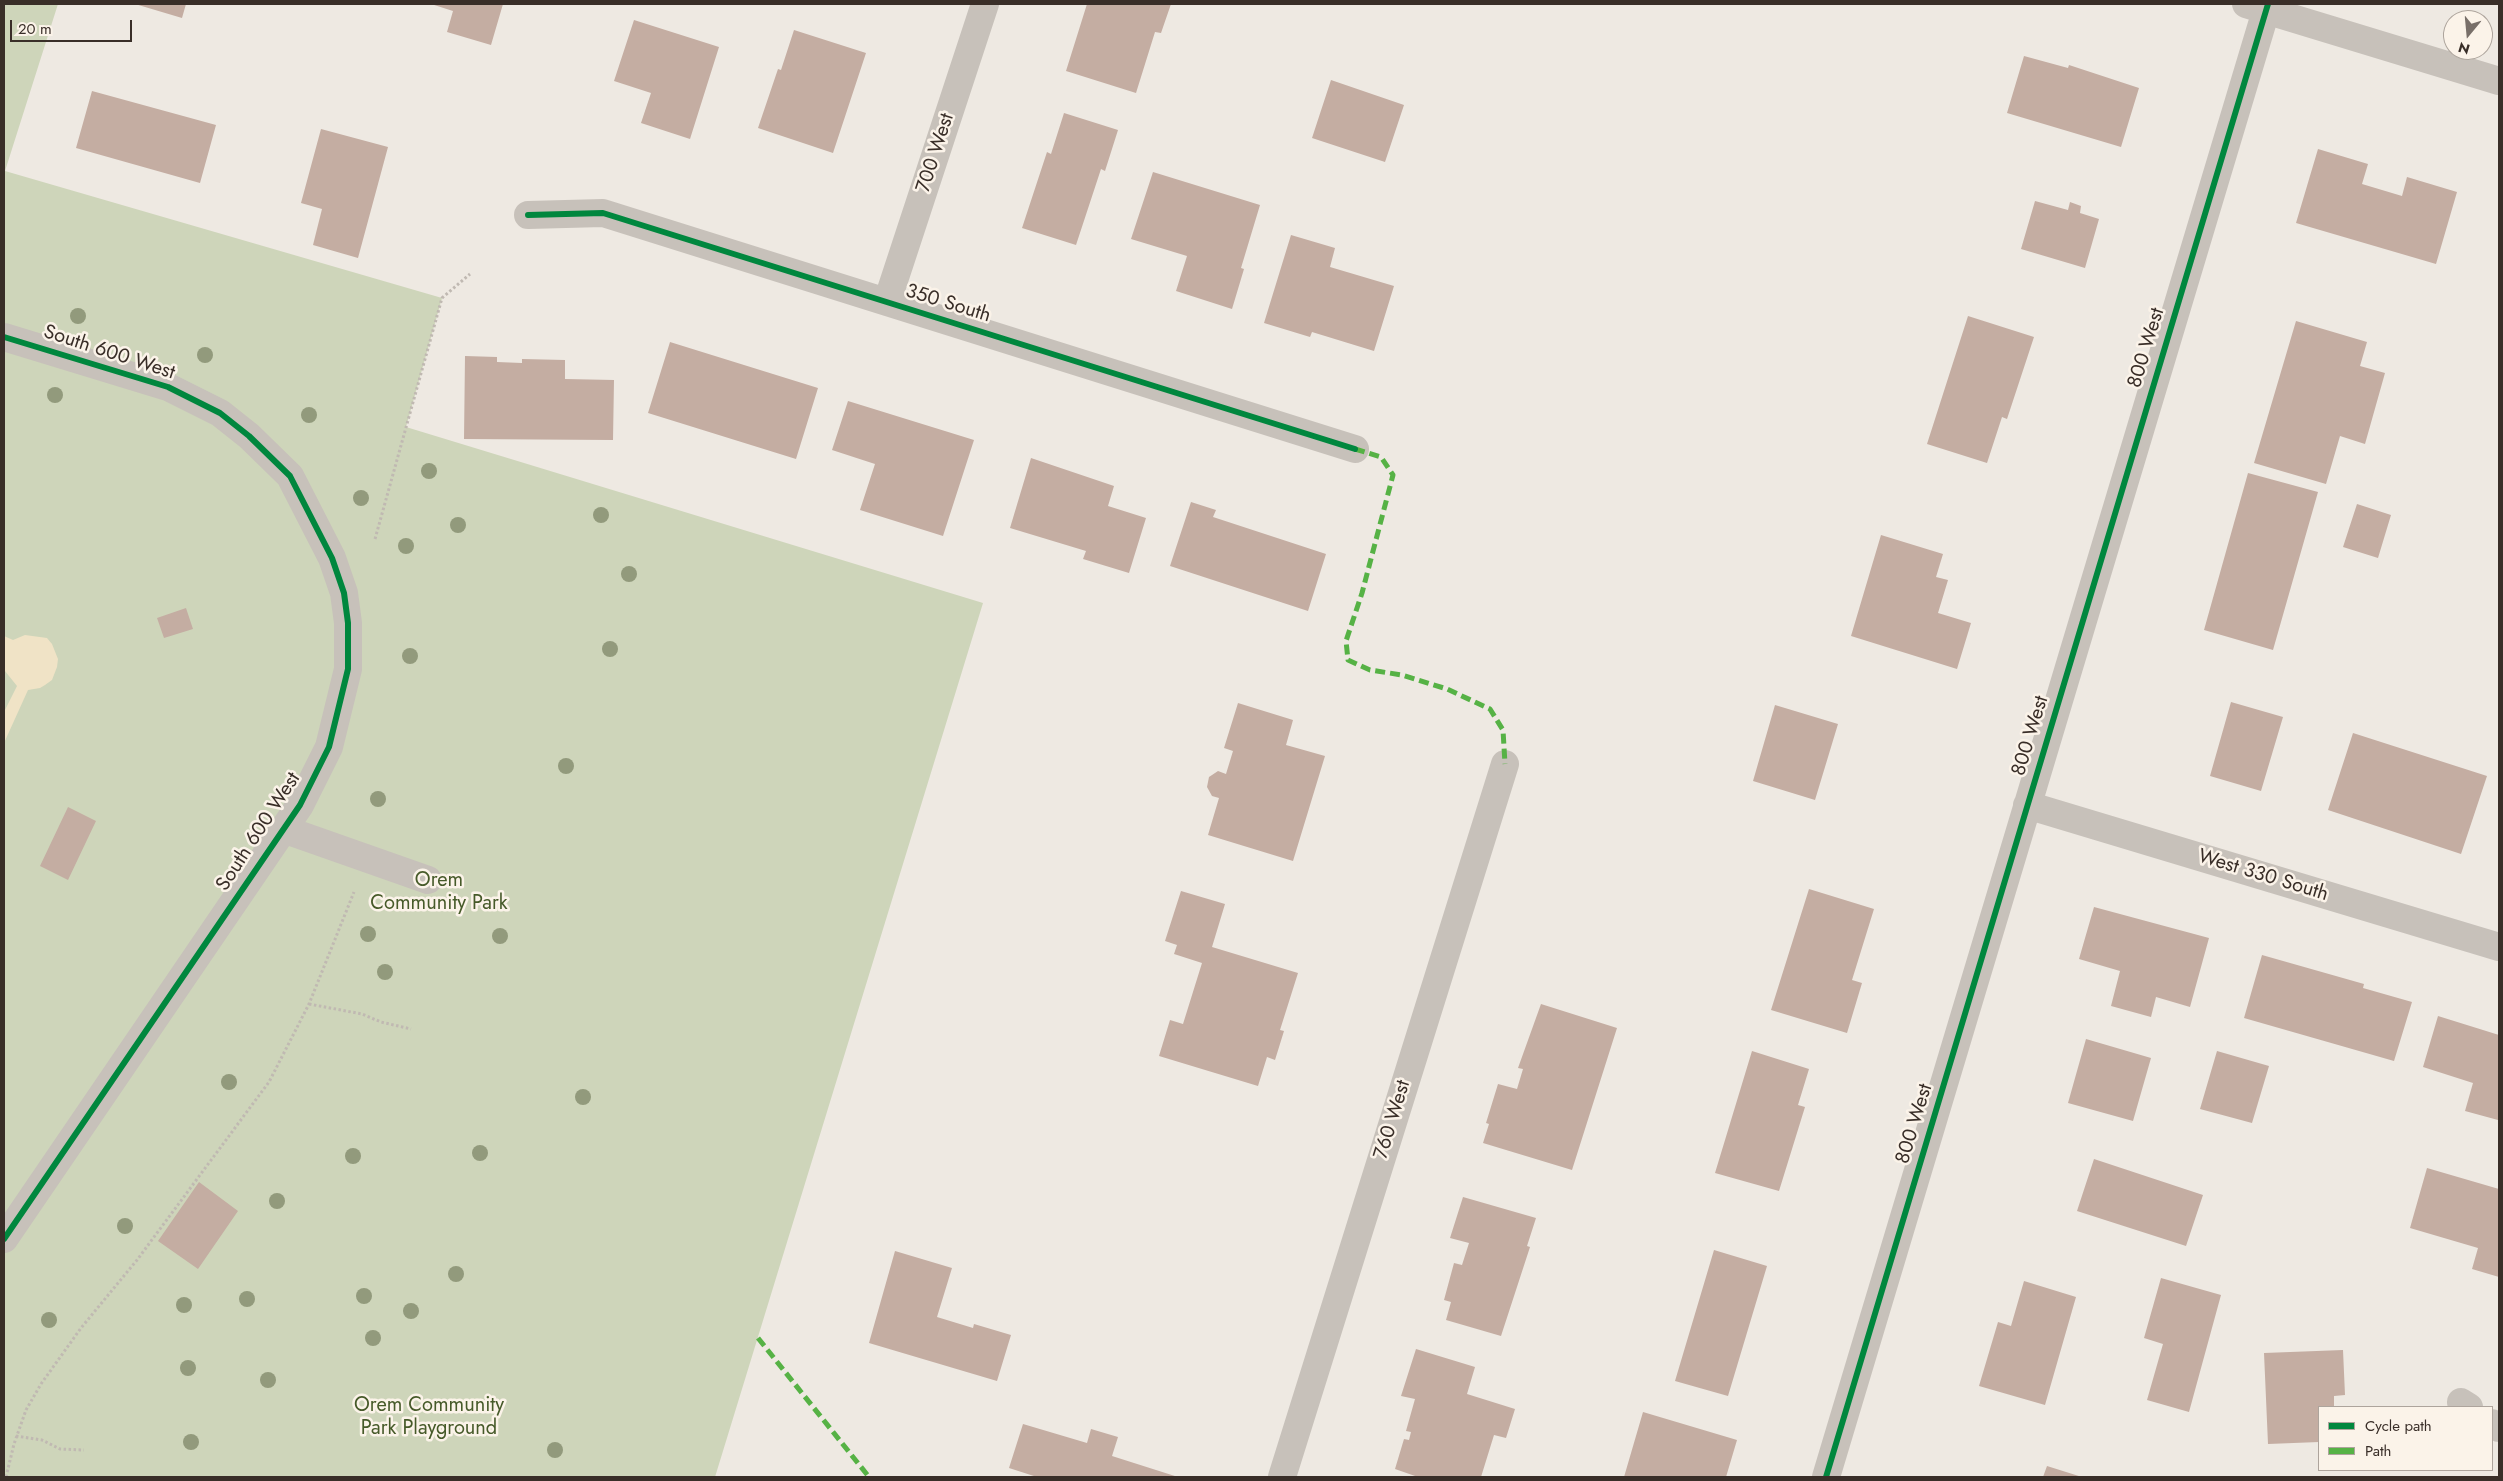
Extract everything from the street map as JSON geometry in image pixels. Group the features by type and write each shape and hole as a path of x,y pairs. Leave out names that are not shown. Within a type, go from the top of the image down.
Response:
{"street":[{"name":"700 West","path":"887,302 984,4"},
{"path":"2260,6 2499,81"},
{"name":"800 West","path":"1826,1477 2028,805 2260,6"},
{"name":"350 South","path":"528,215 604,213 1355,449"},
{"name":"South 600 West","path":"4,337 168,387 220,413 249,436 290,476 300,492 332,558 344,593 348,623 348,669 329,748 300,806 4,1239"},
{"name":"760 West","path":"1282,1477 1504,764"},
{"name":"West 330 South","path":"2028,805 2499,947"},
{"path":"283,830 428,880"}],"path":[{"path":"375,539 442,298 470,274"},
{"path":"6,1477 16,1436 26,1410 47,1376 81,1328 137,1260 269,1082 310,1004 356,886"},
{"path":"310,1004 362,1014 381,1022 411,1029"},
{"path":"16,1436 42,1440 60,1449 84,1450"}],"green space":[{"name":"Orem Community Park","path":"4,4 58,4 5,171 442,298 406,427 983,603 715,1477 4,1477"}],"sand":[{"path":"25,635 47,638 52,644 58,659 57,667 52,680 40,688 28,690 4,743 4,712 17,686 5,671 4,636 13,640"}],"building":[{"path":"135,4 186,4 182,18"},
{"path":"431,4 503,4 491,45 447,32 453,11"},
{"path":"1087,4 1171,4 1161,33 1155,32 1136,93 1066,71"},
{"path":"634,20 719,47 690,139 641,123 651,93 614,81"},
{"path":"794,30 866,53 833,153 758,128 778,69 781,70"},
{"path":"2024,56 2068,68 2069,65 2139,88 2121,147 2007,113"},
{"path":"1331,80 1404,105 1385,162 1312,138"},
{"path":"92,91 216,125 200,183 76,148"},
{"path":"1064,113 1118,130 1105,171 1101,169 1076,245 1022,228 1047,152 1051,154"},
{"path":"321,129 388,147 358,258 313,245 322,209 301,203"},
{"path":"2318,149 2368,164 2362,184 2402,196 2407,177 2457,192 2436,264 2296,223"},
{"path":"1153,172 1260,205 1241,268 1244,269 1232,309 1176,291 1187,256 1131,239"},
{"path":"2035,201 2068,210 2070,202 2081,206 2080,213 2099,219 2085,268 2021,249"},
{"path":"1291,235 1335,248 1330,267 1394,286 1374,351 1312,332 1310,337 1264,323"},
{"path":"1968,316 2034,337 2007,419 2002,417 1987,463 1927,444"},
{"path":"2296,321 2367,342 2360,366 2385,373 2365,444 2340,436 2326,484 2254,463"},
{"path":"670,342 818,388 796,459 648,413"},
{"path":"465,356 497,357 497,362 522,363 522,359 565,360 565,379 614,380 613,440 464,439"},
{"path":"848,401 974,440 943,536 860,510 875,464 832,450"},
{"path":"1031,458 1114,486 1108,506 1146,518 1129,573 1083,559 1086,551 1010,528"},
{"path":"2248,473 2318,492 2273,650 2204,630"},
{"path":"1191,502 1216,510 1213,517 1326,554 1308,611 1170,566"},
{"path":"2357,504 2391,515 2378,558 2343,547"},
{"path":"1881,535 1943,554 1936,577 1948,580 1938,613 1971,623 1957,669 1851,636"},
{"path":"186,608 193,629 164,638 157,618"},
{"path":"2231,702 2283,717 2261,791 2210,776"},
{"path":"1238,703 1293,720 1286,745 1325,756 1293,861 1208,835 1219,798 1212,796 1207,787 1209,777 1218,771 1226,774 1233,751 1224,748"},
{"path":"1775,705 1838,724 1815,800 1753,781"},
{"path":"2353,733 2487,776 2461,854 2328,810"},
{"path":"68,807 96,821 68,880 40,866"},
{"path":"1809,889 1874,909 1852,980 1862,983 1847,1033 1771,1010"},
{"path":"1181,891 1225,904 1212,947 1298,973 1280,1030 1284,1031 1275,1060 1267,1057 1258,1086 1159,1056 1170,1020 1183,1024 1202,963 1174,954 1177,945 1165,941"},
{"path":"2094,907 2209,938 2190,1007 2156,997 2151,1017 2111,1006 2120,971 2079,959"},
{"path":"2262,955 2364,984 2363,988 2412,1002 2394,1061 2244,1018"},
{"path":"1541,1004 1617,1028 1572,1170 1483,1143 1489,1124 1486,1123 1498,1084 1517,1089 1523,1069 1518,1068"},
{"path":"2438,1016 2499,1035 2498,1120 2465,1111 2473,1083 2423,1067"},
{"path":"2086,1039 2151,1058 2133,1121 2068,1103"},
{"path":"1752,1051 1809,1069 1798,1105 1805,1107 1779,1191 1715,1173"},
{"path":"2217,1051 2269,1066 2252,1123 2200,1109"},
{"path":"2094,1159 2203,1195 2186,1246 2077,1211"},
{"path":"2427,1168 2499,1189 2499,1277 2472,1269 2478,1248 2410,1228"},
{"path":"199,1182 238,1211 198,1269 158,1241"},
{"path":"1463,1197 1536,1218 1527,1246 1530,1247 1501,1336 1446,1320 1451,1302 1444,1300 1454,1263 1462,1265 1469,1243 1450,1238"},
{"path":"1714,1250 1767,1266 1728,1396 1675,1381"},
{"path":"895,1251 952,1268 937,1317 973,1328 974,1324 1011,1335 997,1381 869,1343"},
{"path":"2161,1278 2221,1295 2189,1412 2147,1400 2163,1344 2144,1338"},
{"path":"2024,1281 2076,1297 2045,1405 1979,1386 1998,1322 2011,1326"},
{"path":"1416,1349 1475,1367 1467,1394 1515,1409 1506,1438 1494,1435 1481,1477 1418,1477 1395,1469 1404,1439 1409,1440 1411,1432 1406,1431 1415,1399 1401,1396"},
{"path":"2343,1350 2345,1395 2334,1396 2334,1406 2318,1406 2318,1442 2268,1444 2264,1353"},
{"path":"1643,1412 1737,1440 1726,1477 1624,1477"},
{"path":"1023,1424 1087,1443 1091,1429 1118,1437 1112,1456 1178,1477 1037,1477 1009,1468"},
{"path":"2047,1466 2082,1477 2043,1477"}],"marked path":[{"path":"1355,449 1381,457 1393,475 1362,593 1346,641 1348,660 1370,670 1402,675 1447,689 1490,709 1503,730 1505,764"},
{"path":"758,1338 869,1477"}],"cycle path":[{"path":"1826,1477 2268,4"},
{"path":"528,215 603,213 1355,449"},
{"path":"4,337 168,387 220,413 249,436 290,476 332,558 344,593 348,623 348,669 329,747 300,805 4,1239"}],"park label":[{"name":"Orem Community Park Playground","path":"429,1418"}]}
